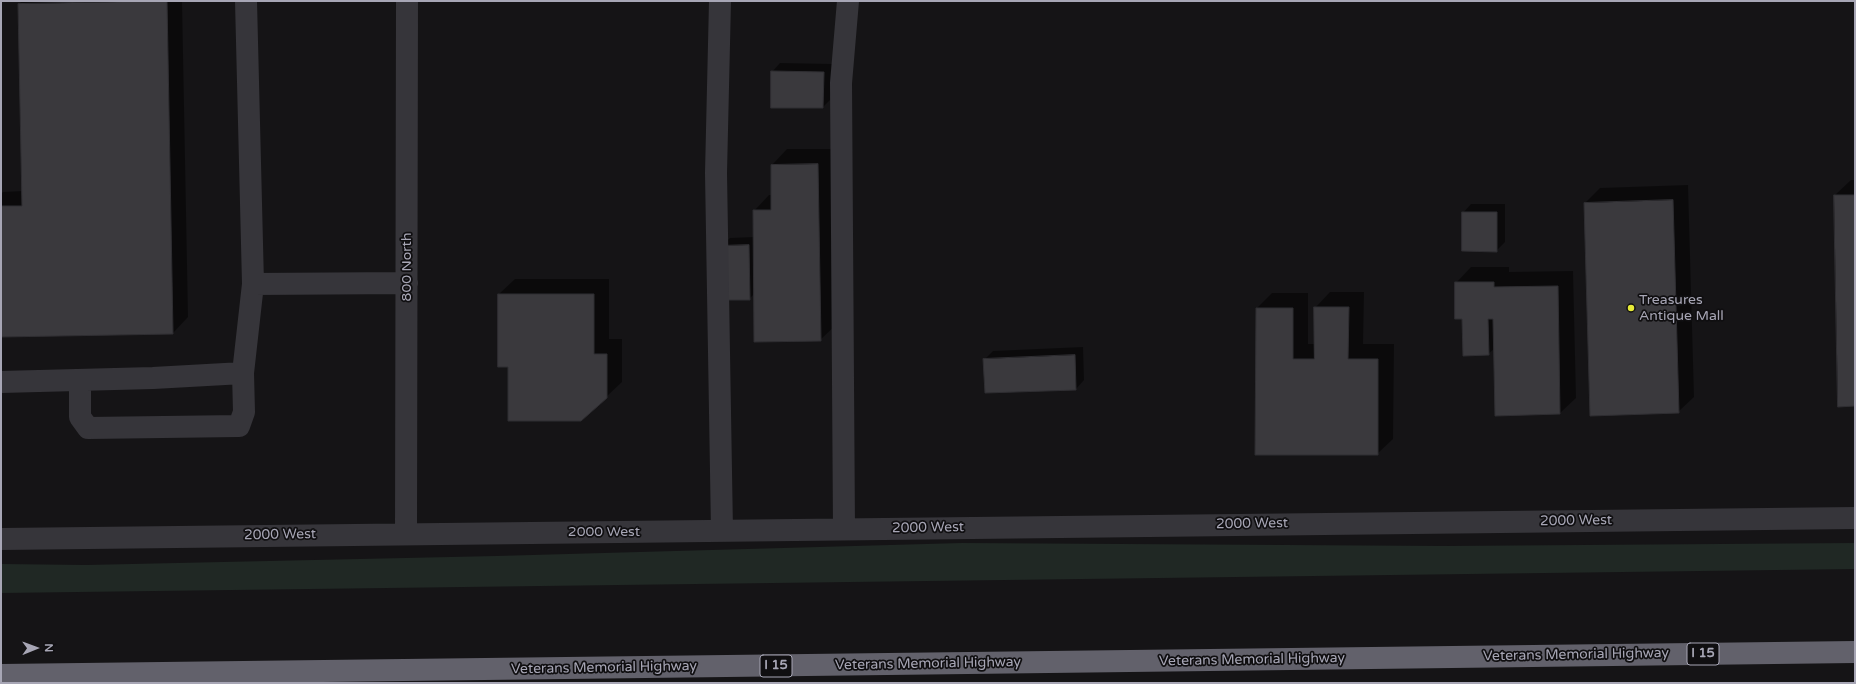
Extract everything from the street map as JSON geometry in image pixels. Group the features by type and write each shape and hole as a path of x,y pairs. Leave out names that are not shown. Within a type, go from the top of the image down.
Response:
{"highway":[{"name":"Veterans Memorial Highway","path":"1,675 1855,652"}],"street":[{"path":"80,380 80,417 88,428 239,426 244,412 243,373 253,284 246,1"},
{"name":"800 North","path":"406,533 407,1"},
{"path":"720,1 716,173 722,530"},
{"path":"844,529 841,83 848,1"},
{"path":"253,284 407,283"},
{"path":"1,382 153,378 243,373"},
{"name":"2000 West","path":"1,539 406,533 1855,518"}],"shaded area":[{"path":"962,543 1446,546 1855,543 1855,569 1,593 1,564 86,565 496,556"}],"building":[{"path":"167,1 173,334 1,337 1,206 22,206 18,4"},
{"path":"771,71 824,72 823,108 771,108"},
{"path":"818,164 821,341 754,342 753,210 771,210 771,165"},
{"path":"1834,195 1855,195 1855,406 1838,407"},
{"name":"Treasures Antique Mall","path":"1673,200 1679,413 1590,416 1584,203"},
{"path":"1462,212 1497,212 1497,252 1462,251"},
{"path":"749,245 750,300 721,300 720,246"},
{"path":"1455,282 1494,282 1494,287 1558,286 1560,414 1495,416 1493,319 1488,319 1489,355 1463,356 1462,319 1455,319"},
{"path":"498,294 594,294 594,354 607,354 607,398 581,421 508,421 508,367 498,367"},
{"path":"1314,307 1349,307 1348,359 1378,359 1378,455 1255,455 1256,308 1293,308 1293,359 1314,359"},
{"path":"1075,355 1076,390 985,393 983,359"}],"place":[{"name":"Treasures Antique Mall","path":"1631,308"}]}
